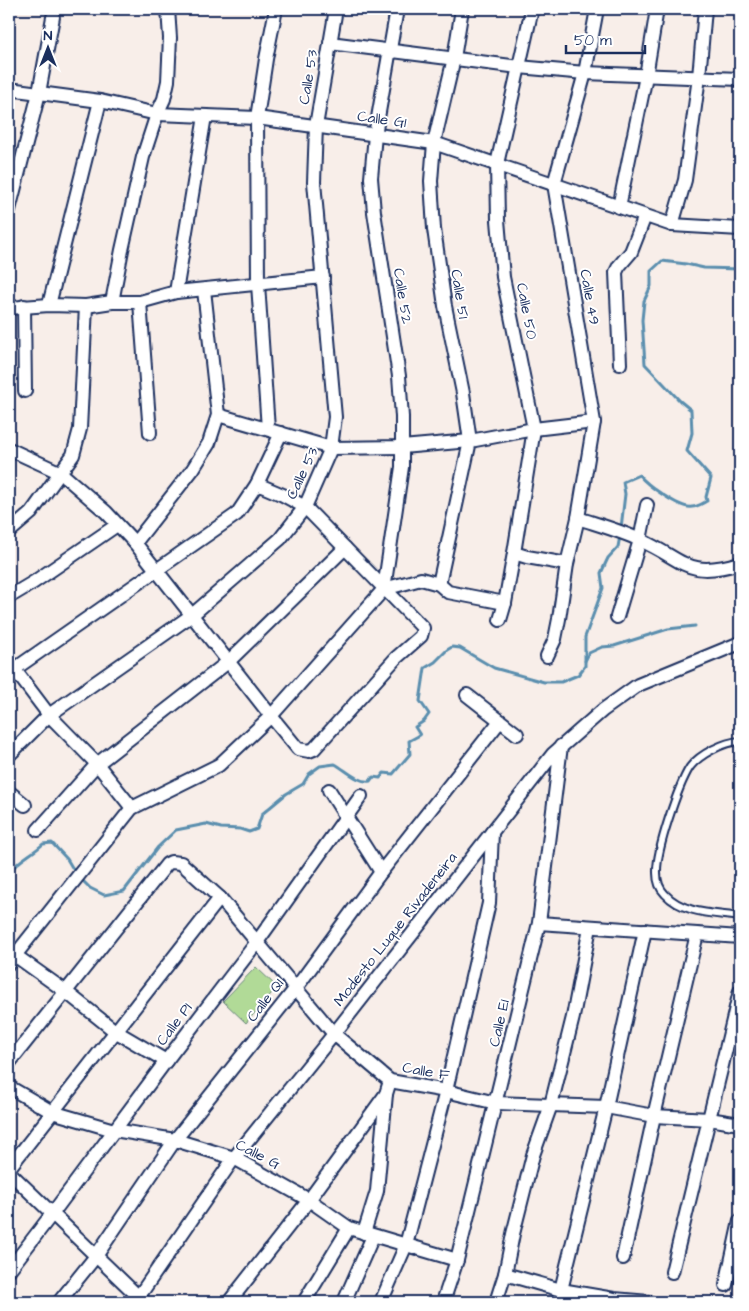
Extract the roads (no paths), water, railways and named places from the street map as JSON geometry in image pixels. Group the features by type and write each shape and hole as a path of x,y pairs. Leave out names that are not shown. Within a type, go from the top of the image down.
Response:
{"street":[{"path":"112,302 143,157 156,114 164,98 168,81 170,38 168,9"},
{"path":"268,429 258,284 258,118 266,59 276,9"},
{"name":"Calle 53","path":"9,755 50,715 192,616 280,539 305,508 331,448 335,417 314,182 316,126 336,9"},
{"name":"Calle 52","path":"384,589 402,467 402,417 371,178 375,135 398,9"},
{"name":"Calle 51","path":"439,584 470,441 463,393 445,306 434,229 431,181 434,143 454,58 462,9"},
{"name":"Calle 50","path":"500,620 505,604 534,429 503,276 498,220 497,164 532,9"},
{"name":"Calle 49","path":"547,656 555,639 594,422 554,184 585,74 597,9"},
{"path":"619,207 646,76 657,9"},
{"path":"672,226 685,180 706,9"},
{"path":"9,210 39,93 53,17"},
{"path":"330,43 585,74 740,79"},
{"name":"Calle G1","path":"9,89 100,101 156,114 258,118 434,143 672,226 740,230"},
{"path":"49,305 100,101"},
{"path":"176,292 205,116"},
{"path":"620,364 616,272 631,252 645,216"},
{"path":"9,308 49,305 86,306 112,302 140,302 176,292 323,277"},
{"path":"135,543 193,469 209,443 218,415 204,290"},
{"path":"140,302 150,433"},
{"path":"24,306 25,391"},
{"path":"9,532 31,513 73,454 80,429 86,306"},
{"path":"218,415 331,448 402,447 470,441 534,429 594,422"},
{"path":"132,808 97,764 50,715 10,668 237,514 257,484 281,433"},
{"path":"9,448 61,473 118,524 271,716 298,748 309,751 314,749 396,658 423,632 421,625 305,508 283,495 257,484"},
{"path":"617,617 640,540 647,505"},
{"path":"578,518 640,540 696,570 712,570 740,563"},
{"path":"9,597 118,524"},
{"path":"38,830 97,764 228,662 344,548"},
{"path":"514,553 567,564"},
{"path":"166,1061 115,1031 65,991 11,956 132,808 218,765 271,716 384,589 421,579 439,584 448,592 505,604"},
{"name":"Modesto Luque Rivadeneira","path":"139,1300 234,1158 334,1034 553,754 603,710 638,685 740,643"},
{"path":"467,695 518,734"},
{"name":"Calle Q1","path":"59,1302 96,1256 175,1140 296,988 381,872 500,721"},
{"name":"Calle E1","path":"442,1302 457,1260 539,923 562,746"},
{"path":"329,790 381,872"},
{"path":"9,792 26,805"},
{"name":"Calle P1","path":"9,1270 257,942 361,796"},
{"path":"381,1302 406,1245 446,1091 490,903 492,832"},
{"name":"Calle F","path":"65,991 167,864 171,862 181,863 220,898 334,1034 390,1081 446,1091 496,1103 606,1107 654,1116 709,1119 740,1124"},
{"path":"9,1168 220,898"},
{"path":"539,923 740,937"},
{"path":"496,1302 505,1274 533,1155 551,1105 573,1018 590,926"},
{"path":"561,1290 606,1107 645,930"},
{"path":"623,1258 697,934"},
{"path":"9,1063 65,991"},
{"path":"672,1272 740,991"},
{"path":"344,1302 369,1234 377,1191 386,1094 390,1081"},
{"name":"Calle G","path":"9,1087 52,1112 114,1130 175,1140 234,1158 309,1200 349,1228 457,1260"},
{"path":"229,1302 309,1200 386,1094"},
{"path":"9,1172 139,1300"},
{"path":"726,1285 740,1222"},
{"path":"304,1302 349,1228"},
{"path":"505,1274 561,1290 614,1299 649,1302"}],"lane":[{"path":"740,741 717,748 691,766 680,787 670,817 660,848 656,872 658,884 664,893 684,907 740,917"}],"waterway":[{"path":"621,528 625,494 623,482 639,475 656,490 672,500 687,507 692,507 707,501 706,497 711,478 687,451 692,433 691,410 645,364 642,320 644,301 651,286 651,271 662,261 704,268 740,269"},
{"path":"80,878 90,888 104,895 124,891 158,847 176,830 206,824 249,832 257,829 262,814 286,794 303,784 309,774 320,766 335,764 357,778 366,781 370,781 373,777 380,778 384,773 393,774 410,754 409,741 420,735 415,727 424,721 429,714 420,701 425,668 452,647 460,648 494,668 544,682 561,682 578,675 585,666 585,637 603,588 601,573 608,558 618,547 620,536"},
{"path":"585,661 589,653 602,647 614,646 668,629 695,626"},
{"path":"9,873 16,865 43,844 52,843 67,859 76,874"}]}
